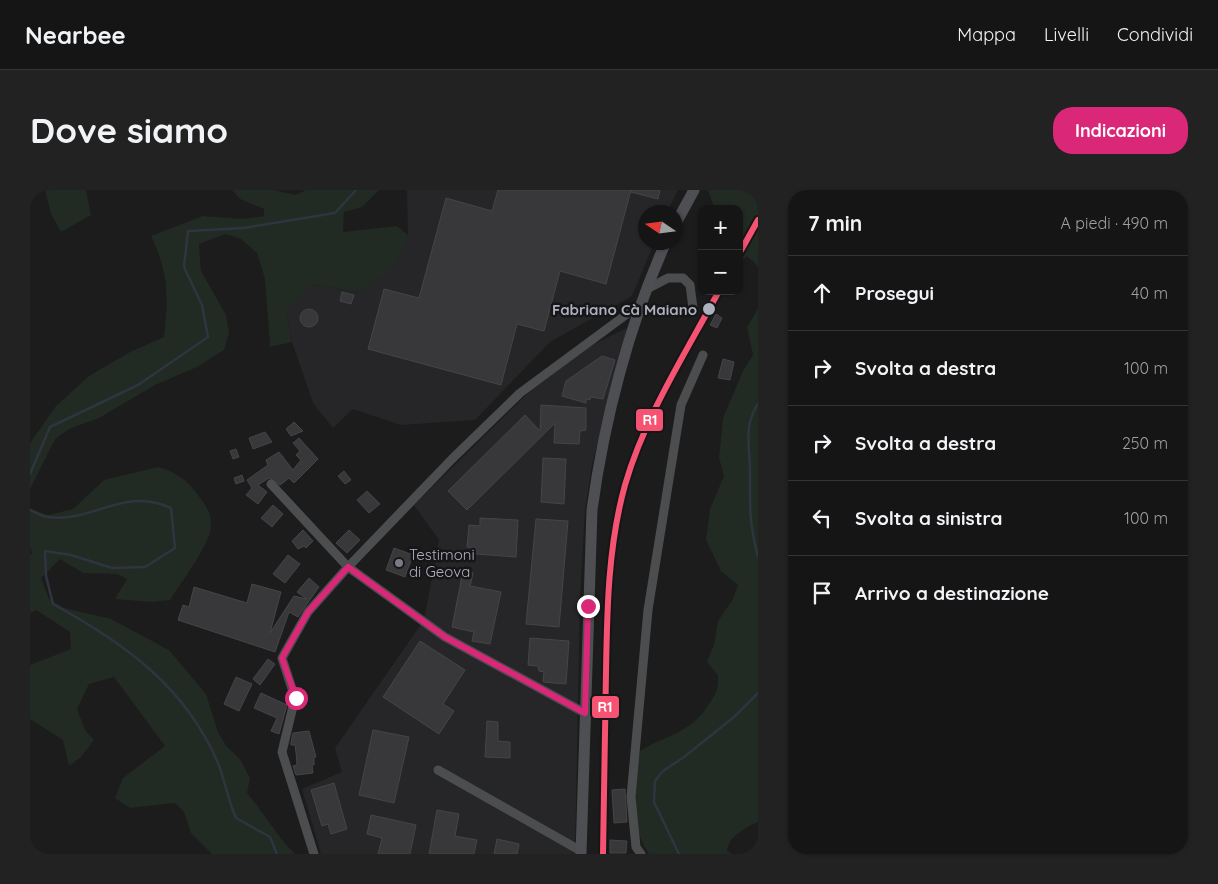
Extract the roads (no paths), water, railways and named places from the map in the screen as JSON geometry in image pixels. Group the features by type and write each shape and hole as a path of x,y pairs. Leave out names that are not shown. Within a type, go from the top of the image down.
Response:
{"main road":[{"path":"683,210 694,190"},
{"path":"581,852 592,510 598,465 623,365 642,303 663,250"}],"street":[{"path":"647,289 662,280 683,278 690,284 693,308"},
{"path":"314,854 282,752 296,698 282,658 308,612 348,567 520,392 642,303"},
{"path":"637,852 631,797 648,610 681,405 703,356"},
{"path":"271,484 348,567 445,637 585,713"},
{"path":"438,770 581,852"}],"waterway":[{"path":"30,474 50,427 138,385 208,337 202,305 184,267 188,231 244,228 335,213 356,190"},
{"path":"758,404 750,420 748,437 751,514 758,557"},
{"path":"30,510 46,517 65,517 138,501 154,502 171,508 175,548 145,567 112,568 71,555 45,551 46,576 53,604 104,634 128,651 170,689 188,711 218,763 236,818 270,837 277,854"},
{"path":"679,854 654,802 655,781 663,771 684,757 734,717 758,693"}],"place":[{"name":"Fabriano Cà Maiano","path":"709,309"},
{"name":"Testimoni di Geova","path":"399,563"}]}
